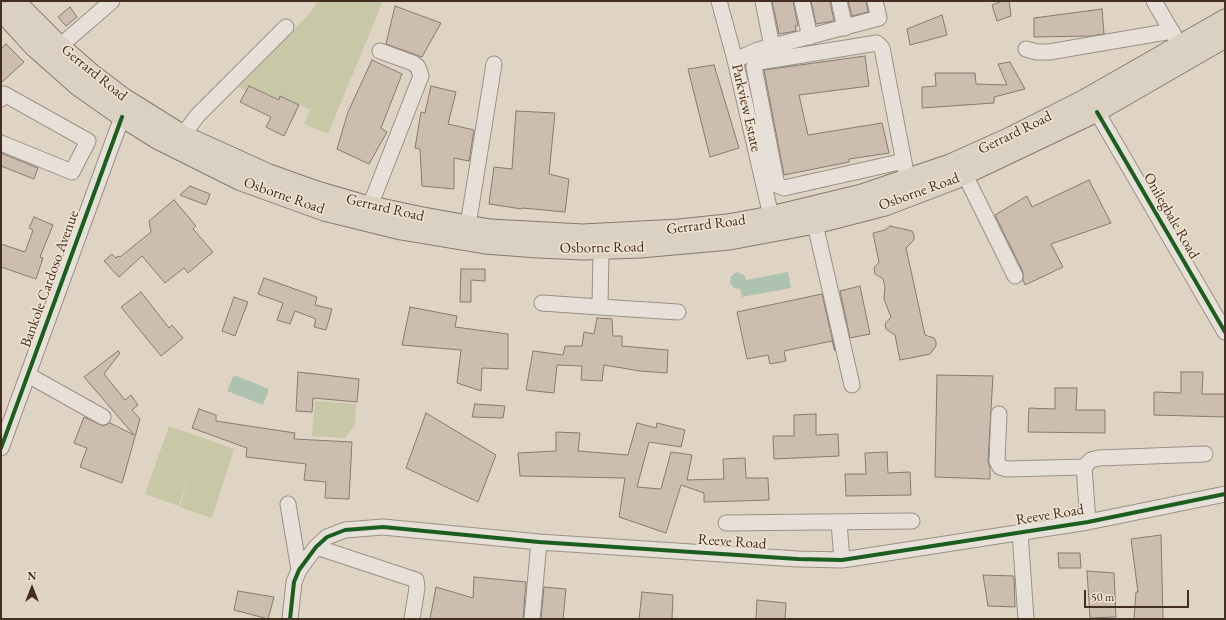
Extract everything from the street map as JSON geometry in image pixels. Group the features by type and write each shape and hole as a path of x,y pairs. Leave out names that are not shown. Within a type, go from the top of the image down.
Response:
{"main road":[{"name":"Gerrard Road","path":"15,1 60,46 91,73 124,98 183,135 269,174 314,190 370,206 468,225 535,232 625,233 727,224 771,216 862,194 906,169 950,164 1010,137 1083,100 1176,38 1225,19"},
{"name":"Osborne Road","path":"1,11 35,48 78,86 157,140 241,182 288,199 360,221 428,235 485,244 538,248 601,250 730,240 815,224 885,206 965,175 1097,112 1225,38"}],"street":[{"path":"60,46 112,1"},
{"name":"Parkview Estate","path":"719,1 735,60 771,216"},
{"path":"763,1 772,47"},
{"path":"802,1 810,37"},
{"path":"839,1 845,28"},
{"path":"735,60 758,50 879,18 875,1"},
{"path":"1026,49 1037,52 1049,52 1176,38 1154,1"},
{"path":"183,135 197,116 286,27"},
{"path":"877,43 882,48 906,169 784,188 777,185 754,67 759,62 877,43"},
{"path":"370,206 421,76 418,67 413,63 380,51"},
{"path":"468,225 494,64"},
{"path":"1,99 4,94 88,141 72,172 1,143"},
{"name":"Onilegbale Road","path":"1097,112 1225,332"},
{"name":"Bankole Cardoso Avenue","path":"1,448 122,117"},
{"path":"965,175 1015,276"},
{"path":"815,224 852,385"},
{"path":"600,307 601,250"},
{"path":"542,303 678,312"},
{"path":"28,375 103,417"},
{"path":"999,414 997,461 1000,466 1007,469 1084,466 1091,460 1099,458 1205,454"},
{"path":"1084,466 1088,522"},
{"name":"Reeve Road","path":"290,619 294,582 299,570 316,547 327,537 346,530 383,527 539,542 798,559 842,560 1088,522 1225,494"},
{"path":"288,504 299,570"},
{"path":"726,523 912,521"},
{"path":"839,522 842,560"},
{"path":"1020,532 1026,619"},
{"path":"532,619 539,542"},
{"path":"316,547 416,580 417,588 412,619"}],"shaded area":[{"path":"318,1 383,1 328,134 304,124 310,110 281,96 279,100 249,86 246,91 239,87 310,13"},
{"path":"737,272 744,275 746,280 788,272 791,288 742,297 740,289 734,288 730,283 731,276"},
{"path":"234,375 269,389 263,405 227,391"},
{"path":"315,401 356,404 355,425 345,438 312,436"},
{"path":"169,426 234,449 212,518 179,507 190,474 178,506 145,494"}],"building":[{"path":"772,1 793,1 798,26 795,26 796,31 779,34"},
{"path":"811,1 830,1 834,21 816,24"},
{"path":"848,1 866,1 868,12 852,16"},
{"path":"1003,1 1009,1 1011,16 997,21 992,5"},
{"path":"395,6 441,23 422,57 386,44"},
{"path":"70,7 77,17 66,26 58,17"},
{"path":"1102,9 1104,34 1091,36 1034,37 1034,18"},
{"path":"942,15 947,35 910,45 907,29"},
{"path":"6,44 24,62 1,83 1,49"},
{"path":"865,56 869,86 799,95 808,135 882,123 889,153 849,159 849,162 784,175 764,70"},
{"path":"372,60 402,74 381,128 387,132 369,164 337,149 348,112"},
{"path":"1010,62 1025,89 994,97 994,103 922,108 922,87 936,86 935,73 975,73 976,84 1007,85 998,64"},
{"path":"714,65 739,148 710,157 688,69"},
{"path":"249,86 279,100 280,96 299,105 284,136 266,127 271,117 240,102"},
{"path":"431,86 456,92 448,124 474,130 469,161 454,158 454,189 422,186 420,149 415,148 421,112 425,113"},
{"path":"516,111 555,113 549,174 569,179 565,212 522,209 489,204 494,167 512,169"},
{"path":"1,153 38,168 34,179 1,166"},
{"path":"1089,180 1111,223 1051,244 1063,267 1025,285 1023,280 1023,272 995,215 1027,196 1032,207"},
{"path":"190,186 210,194 206,205 180,195"},
{"path":"174,200 196,226 193,229 213,252 188,273 184,268 165,283 142,256 119,277 104,261 112,254 116,258 118,256 120,257 151,232 149,221"},
{"path":"34,217 53,225 40,257 43,258 36,279 1,267 1,244 25,252 33,230 29,228"},
{"path":"890,226 912,231 914,235 914,240 906,248 925,335 934,338 936,342 936,346 930,354 900,360 895,335 886,329 885,324 891,317 884,299 885,287 883,279 875,274 874,268 879,262 873,233 885,230"},
{"path":"461,269 485,269 485,281 471,280 471,302 460,302"},
{"path":"264,278 317,297 315,305 332,309 326,330 314,327 316,319 295,311 290,324 277,320 283,303 258,294"},
{"path":"860,286 870,334 850,338 840,291"},
{"path":"141,292 169,328 172,325 183,338 161,356 121,307"},
{"path":"822,294 835,351 832,341 784,351 786,361 770,364 768,355 747,359 737,312"},
{"path":"234,297 248,302 235,336 222,331"},
{"path":"410,307 457,316 455,327 508,334 508,369 482,368 481,391 457,383 461,350 402,345"},
{"path":"597,318 612,319 613,336 622,336 622,346 668,350 667,373 640,371 604,365 602,381 581,380 582,366 557,365 554,393 526,390 533,351 563,355 565,346 582,346 584,332 594,334"},
{"path":"118,351 120,353 104,374 125,400 131,395 138,405 132,410 140,419 122,483 80,467 87,448 74,443 84,417 103,426 110,423 134,435 84,377"},
{"path":"298,372 359,379 357,402 313,398 312,412 296,411"},
{"path":"1181,372 1203,372 1202,394 1225,394 1225,417 1154,415 1154,392 1181,393"},
{"path":"937,375 993,376 988,461 990,468 990,479 935,477"},
{"path":"1055,388 1077,388 1076,410 1105,410 1105,433 1028,432 1029,408 1055,409"},
{"path":"475,404 505,406 503,418 472,417"},
{"path":"199,409 216,415 216,421 295,433 294,439 352,442 349,499 325,498 326,482 304,480 306,464 246,457 247,448 192,428"},
{"path":"426,413 496,455 478,502 406,468"},
{"path":"816,414 816,435 838,434 839,456 774,459 773,436 794,436 794,415"},
{"path":"637,423 656,428 657,423 685,430 681,447 649,442 637,487 661,489 671,452 692,455 687,480 724,479 723,459 745,458 746,478 768,478 769,500 704,502 704,493 681,485 666,533 619,517 625,478 520,476 518,453 556,451 556,432 580,433 578,451 628,455"},
{"path":"887,452 888,473 910,472 911,495 846,496 845,474 866,474 865,453"},
{"path":"1161,535 1163,619 1134,619 1136,592 1138,592 1131,539"},
{"path":"1058,553 1080,553 1081,568 1059,568"},
{"path":"1087,571 1114,573 1116,617 1090,618"},
{"path":"983,575 1014,576 1015,607 988,606"},
{"path":"474,577 526,582 523,619 430,619 436,587 473,598"},
{"path":"544,587 566,589 563,619 541,619"},
{"path":"238,591 274,597 268,619 234,610"},
{"path":"642,592 673,595 672,619 639,619"},
{"path":"757,600 786,603 785,619 756,619"}],"cycle path":[{"path":"1097,112 1225,332"},
{"path":"1,448 122,117"},
{"path":"290,619 294,582 299,570 316,547 327,537 345,530 383,527 539,542 798,559 842,560 1088,522 1225,494"}]}
